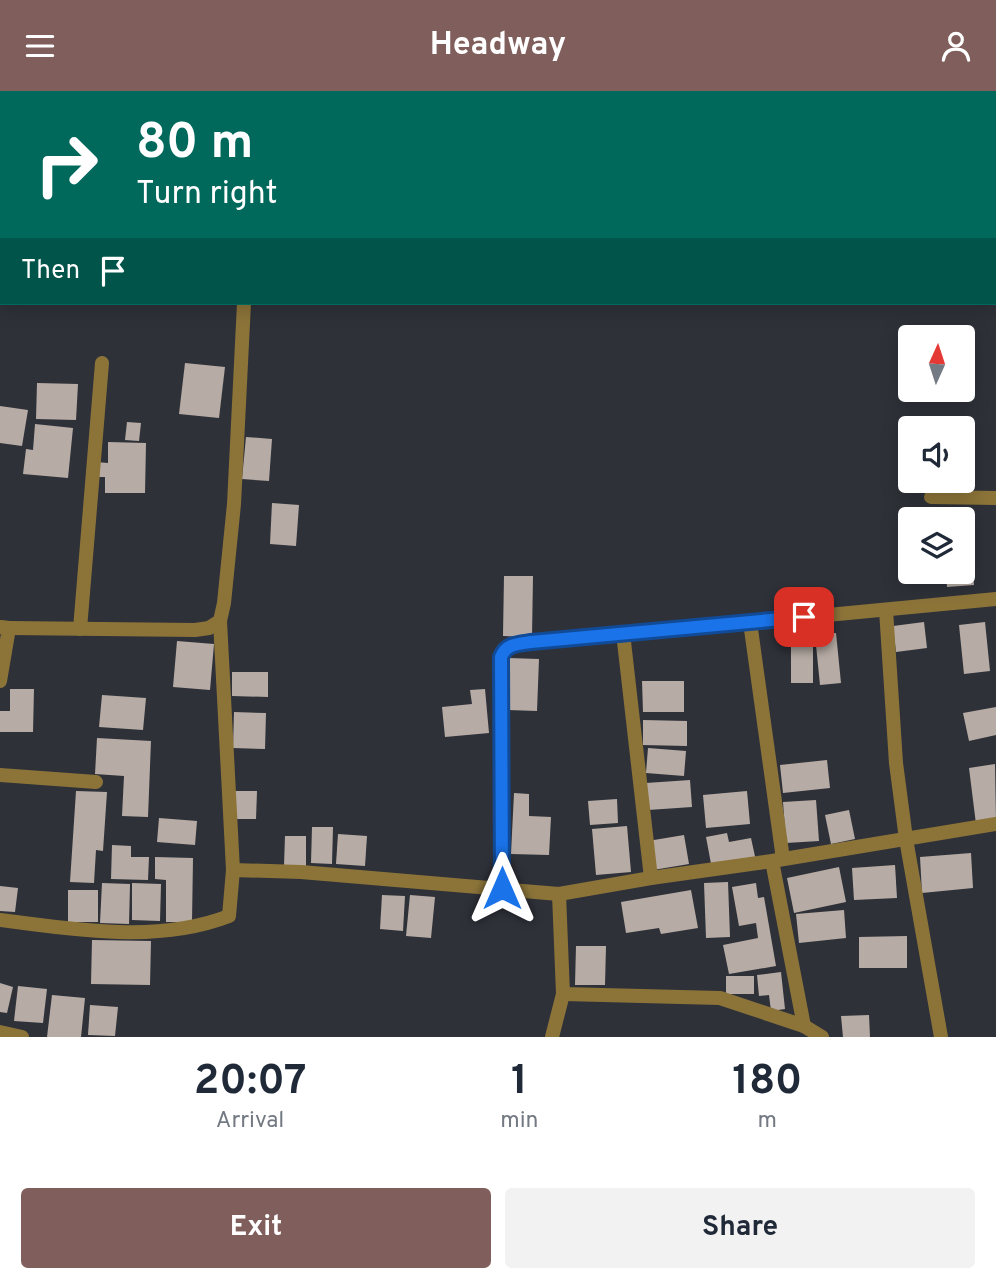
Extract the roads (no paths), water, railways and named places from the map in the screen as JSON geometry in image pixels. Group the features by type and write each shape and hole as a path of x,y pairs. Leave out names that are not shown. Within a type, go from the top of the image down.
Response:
{"street":[{"path":"0,920 105,933 203,926 229,916 233,870 220,621 225,603 234,504 244,305"},
{"path":"80,629 102,363"},
{"path":"931,497 996,498"},
{"path":"502,888 503,650 521,643 996,599"},
{"path":"887,610 896,763 906,839 942,1037"},
{"path":"0,681 5,627 195,630 209,628 220,621"},
{"path":"750,622 778,860 804,1026"},
{"path":"624,633 652,878"},
{"path":"0,775 96,782"},
{"path":"233,870 301,871 559,894 996,824"},
{"path":"552,1037 563,994 559,894"},
{"path":"563,994 720,998 804,1026 822,1037"},
{"path":"0,1031 22,1037"}]}
